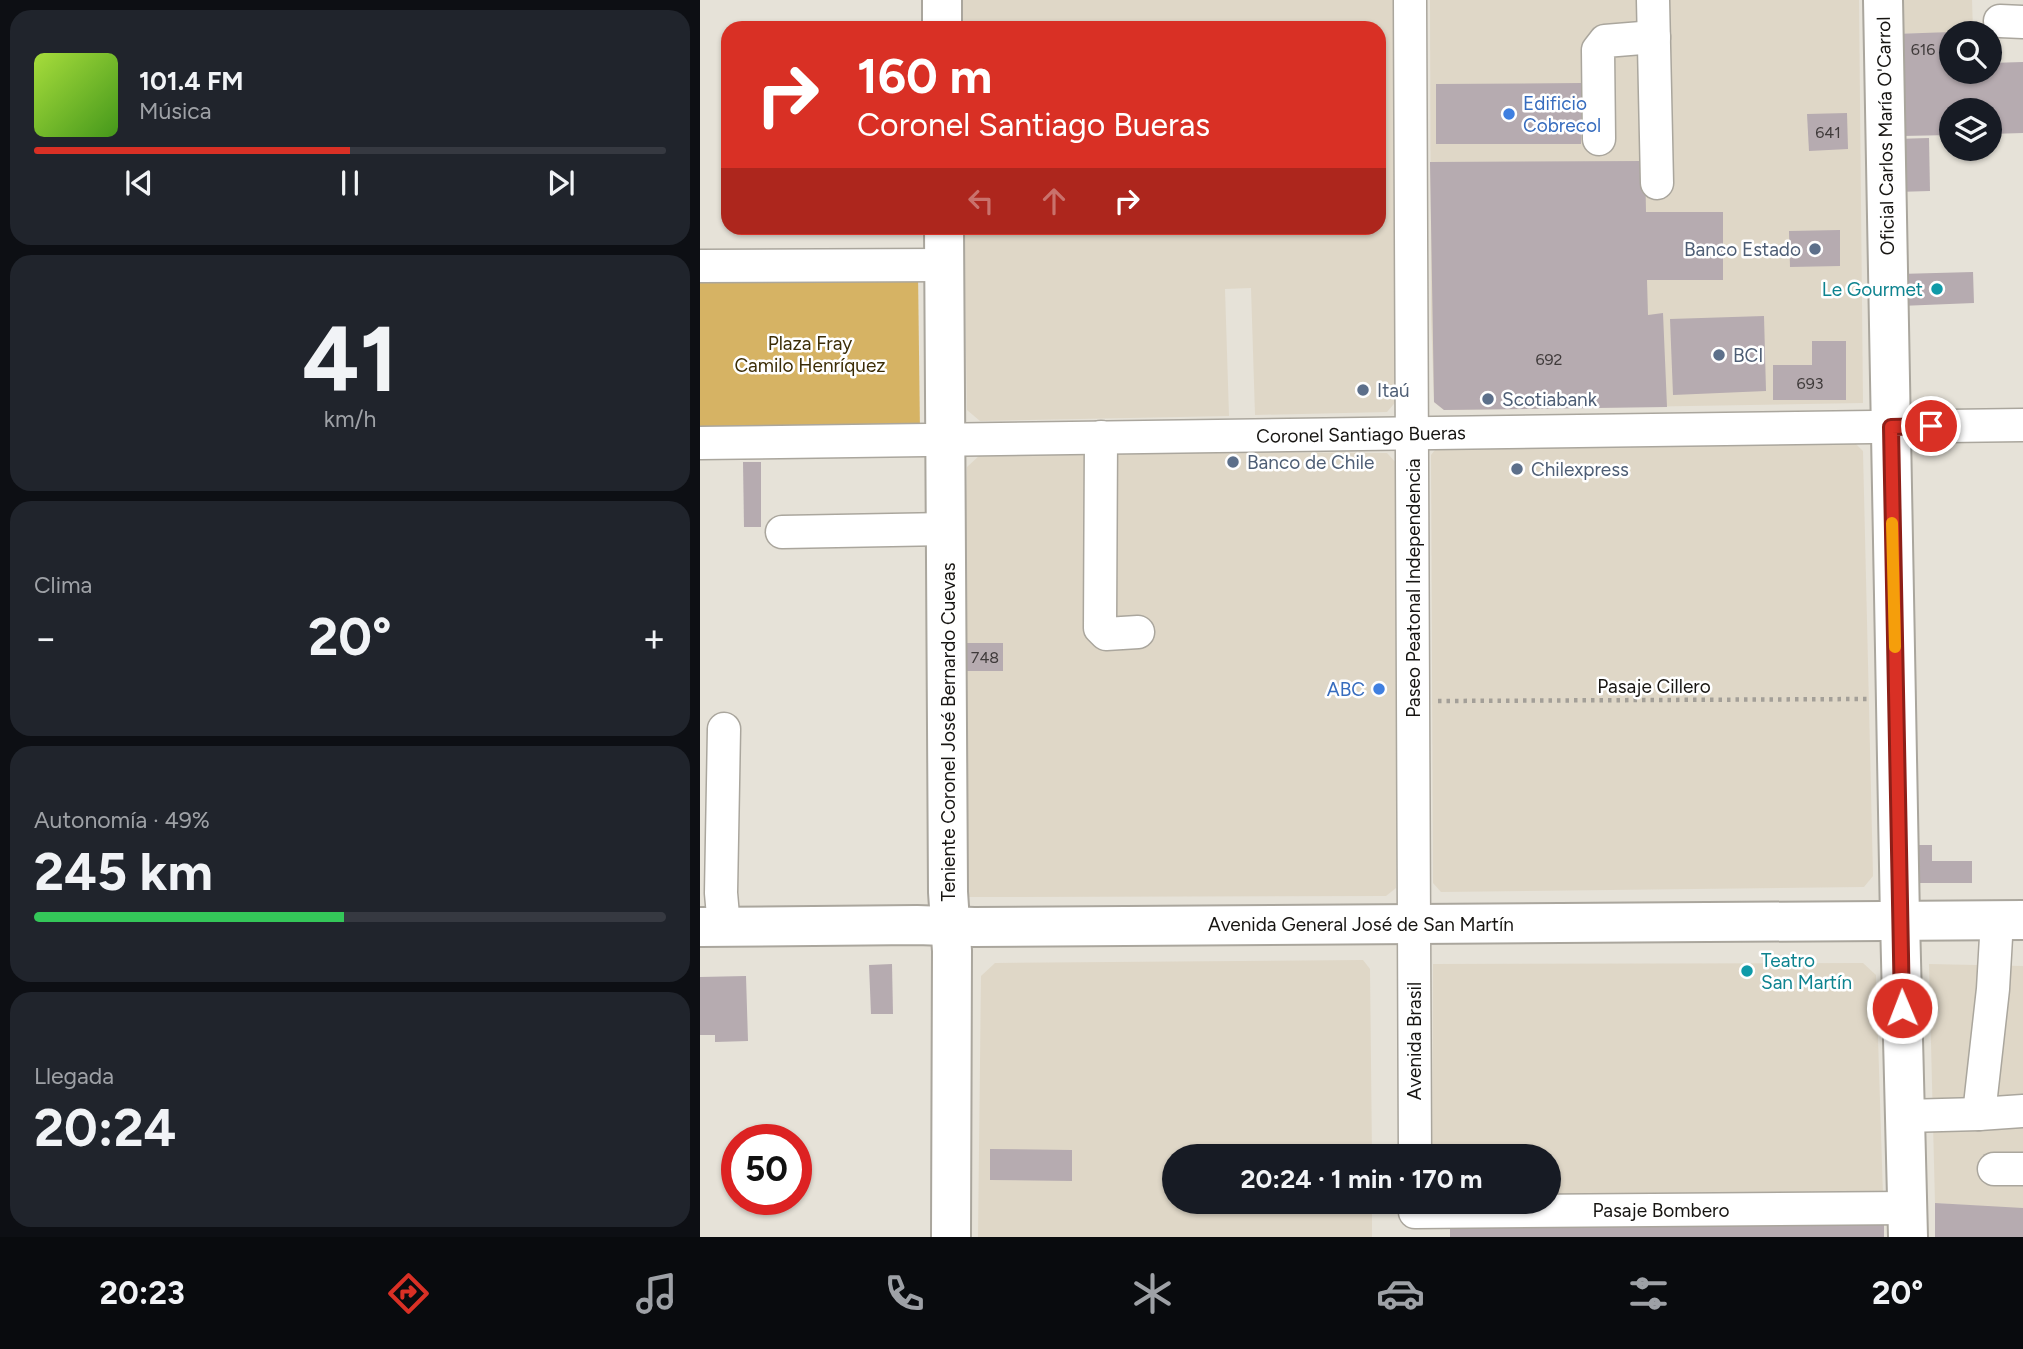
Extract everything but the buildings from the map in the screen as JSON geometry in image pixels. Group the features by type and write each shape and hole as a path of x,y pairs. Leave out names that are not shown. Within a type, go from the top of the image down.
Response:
{"main road":[{"path":"942,0 942,21"},
{"name":"Oficial Carlos María O'Carrol","path":"1883,0 1900,920 1918,1115 1908,1223"},
{"name":"Teniente Coronel José Bernardo Cuevas","path":"944,235 949,926 952,951 951,1237"},
{"name":"Avenida General José de San Martín","path":"712,927 2010,920"}],"street":[{"name":"Paseo Peatonal Independencia","path":"1410,0 1414,924"},
{"path":"1653,0 1657,183"},
{"path":"1599,139 1598,50 1601,44 1605,41 1654,37"},
{"path":"700,266 945,265"},
{"name":"Coronel Santiago Bueras","path":"700,443 2023,425"},
{"path":"1101,438 1100,628 1105,634 1138,632"},
{"path":"782,532 946,529"},
{"path":"712,927 722,893 724,729"},
{"path":"1979,1114 1993,989 2010,920"},
{"name":"Avenida Brasil","path":"1414,924 1415,1144"},
{"path":"1918,1115 2023,1111"},
{"name":"Pasaje Bombero","path":"1415,1217 1908,1223"}],"path":[{"name":"Pasaje Cillero","path":"1413,702 1895,698"}],"shaded area":[{"path":"959,0 1396,0 1399,398 1387,412 1255,415 1251,288 1225,289 1229,416 980,421 967,410 964,235 1386,235 1386,21 960,21"},
{"path":"1430,0 1859,0 1863,403 1444,410 1434,402 1431,316"},
{"path":"1893,0 1972,0 1973,21 1939,21 1939,33 1894,34"},
{"path":"1851,439 1863,451 1873,876 1864,887 1441,892 1433,883 1431,455 1439,445"},
{"path":"1387,453 1399,466 1396,888 1386,896 966,897 964,566 967,467 980,455"},
{"path":"1363,960 1370,969 1372,1144 1162,1144 1162,1214 1372,1214 1372,1237 978,1237 981,976 995,963"},
{"path":"1863,963 1876,975 1883,1196 1561,1200 1561,1144 1432,1144 1433,964"},
{"path":"1929,964 2023,966 2023,1209 1935,1203"}],"green space":[{"name":"Plaza Fray Camilo Henríquez","path":"918,272 920,434 700,436 700,275"}],"slow traffic":[{"path":"1892,523 1895,647"}],"place":[{"name":"Edificio Cobrecol","path":"1509,114"},
{"name":"Banco Estado","path":"1815,249"},
{"name":"Le Gourmet","path":"1937,289"},
{"name":"BCI","path":"1719,355"},
{"name":"Itaú","path":"1363,390"},
{"name":"Scotiabank","path":"1488,399"},
{"name":"Banco de Chile","path":"1233,462"},
{"name":"Chilexpress","path":"1517,469"},
{"name":"ABC","path":"1379,689"},
{"name":"Teatro San Martín","path":"1747,971"}],"route":[{"path":"1902,1008 1891,427 1931,426"}]}
